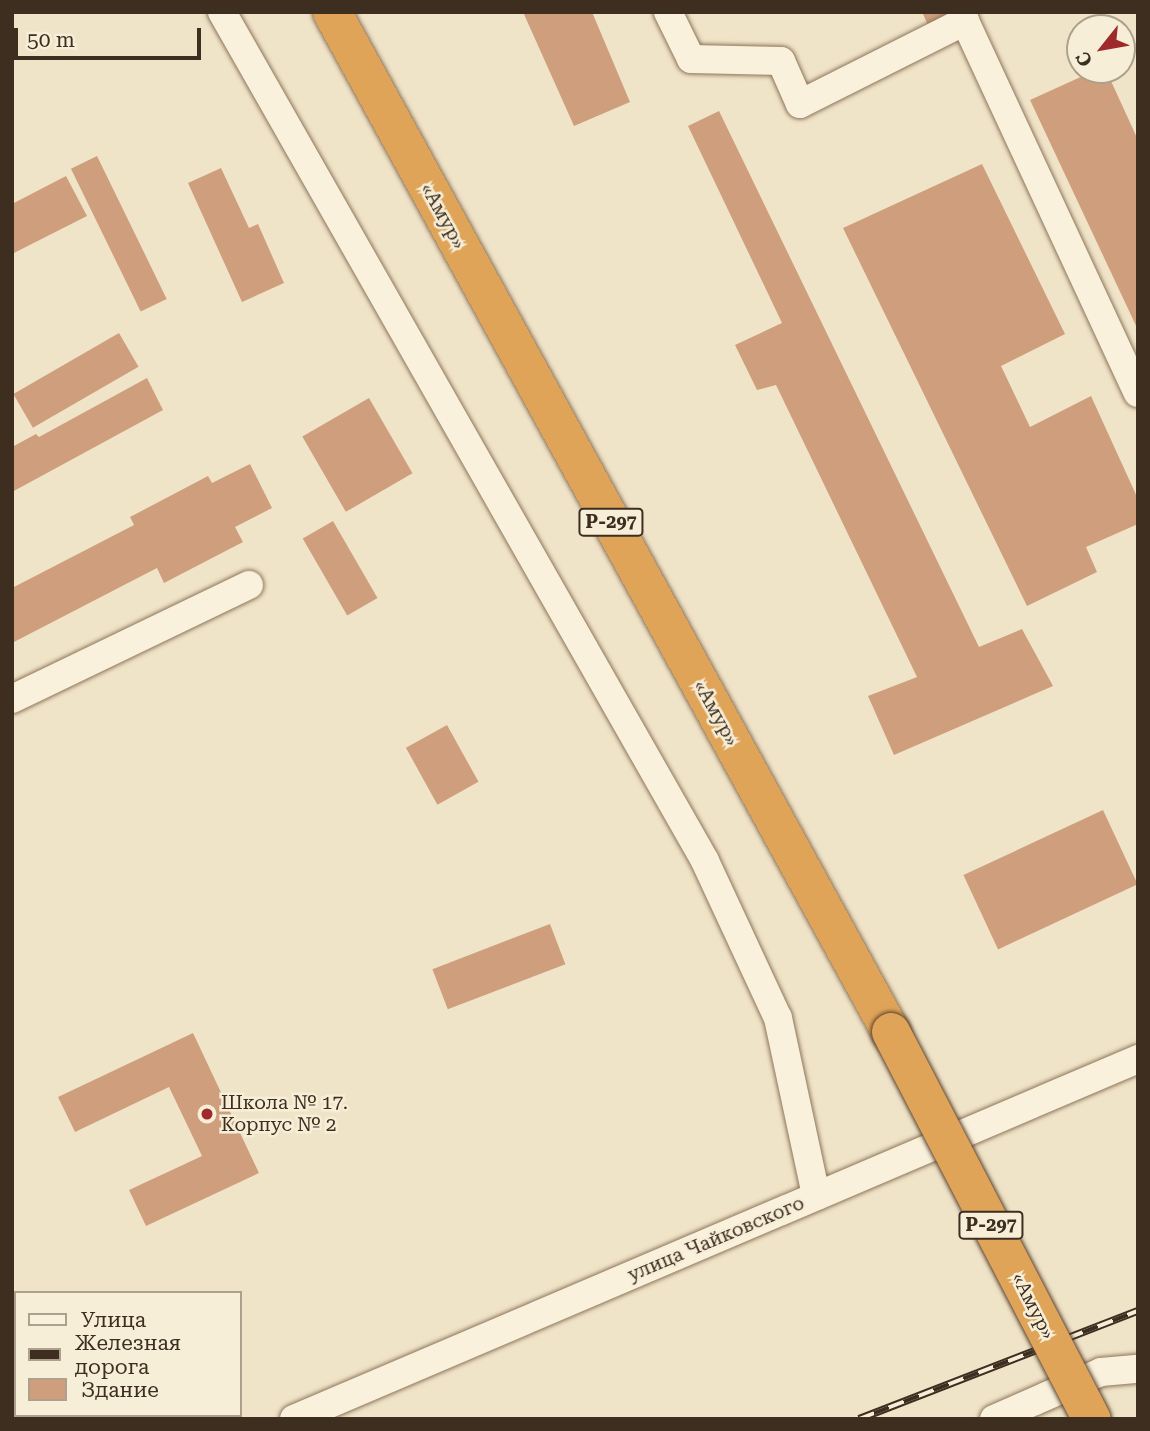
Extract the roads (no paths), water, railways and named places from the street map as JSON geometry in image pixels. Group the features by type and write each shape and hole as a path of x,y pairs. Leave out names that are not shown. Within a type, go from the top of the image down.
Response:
{"highway":[{"name":"«Амур»","path":"332,12 891,1032 1092,1419"}],"street":[{"path":"222,12 705,861 778,1018 816,1196"},
{"path":"668,12 691,59 781,61 800,104 965,21 1138,393"},
{"path":"12,699 249,585"},
{"name":"улица Чайковского","path":"294,1419 1138,1059"},
{"path":"994,1419 1101,1372 1138,1369"}],"railway":[{"path":"859,1419 1138,1311"}],"place":[{"name":"Школа № 17. Корпус № 2","path":"207,1114"}]}
